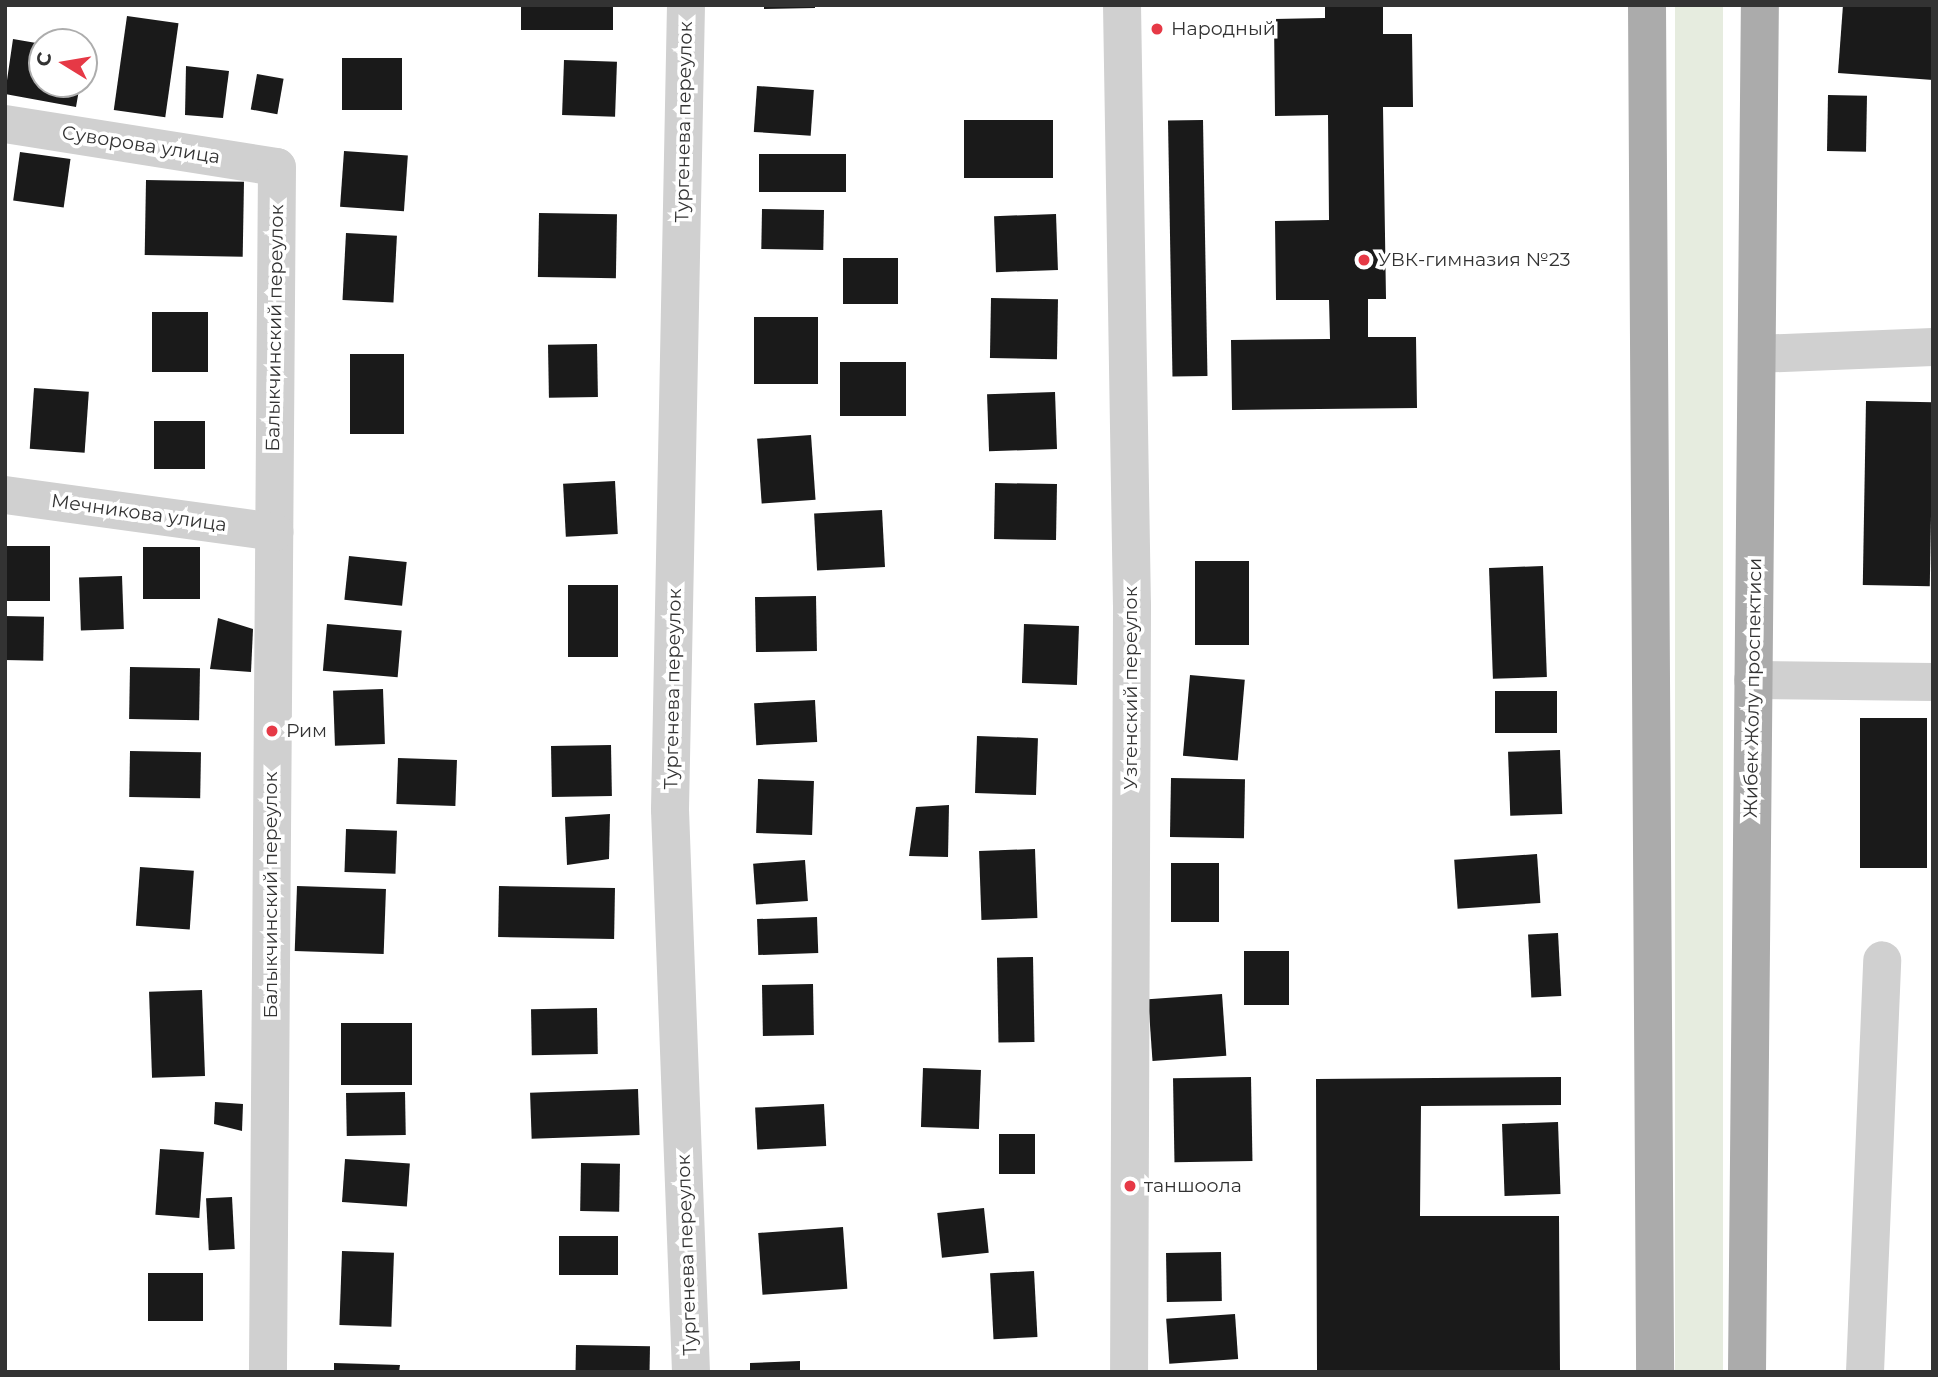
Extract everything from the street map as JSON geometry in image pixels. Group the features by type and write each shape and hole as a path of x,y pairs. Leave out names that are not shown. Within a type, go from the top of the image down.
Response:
{"main road":[{"path":"1647,5 1655,1372"},
{"name":"Жибек Жолу проспектиси","path":"1747,1372 1760,5"}],"street":[{"name":"Тургенева переулок","path":"686,5 670,810 691,1372"},
{"name":"Узгенский переулок","path":"1122,5 1132,604 1129,1372"},
{"name":"Суворова улица","path":"5,124 277,166"},
{"name":"Балыкчинский переулок","path":"268,1372 277,166"},
{"path":"1757,354 1933,347"},
{"name":"Мечникова улица","path":"5,495 274,532"},
{"path":"1753,680 1933,682"},
{"path":"1865,1372 1882,960"}],"shaded area":[{"path":"1675,5 1723,5 1723,1372 1675,1372"}],"building":[{"path":"521,5 613,5 613,30 521,30"},
{"path":"764,5 815,5 815,8 764,9"},
{"path":"1325,5 1383,5 1383,34 1412,34 1413,107 1383,107 1386,299 1368,299 1368,337 1416,337 1417,408 1232,410 1231,340 1330,339 1329,300 1276,300 1275,221 1329,220 1328,115 1275,116 1274,19 1325,18"},
{"path":"1843,5 1933,5 1933,80 1838,73"},
{"path":"127,16 178,23 165,117 114,110"},
{"path":"13,39 28,42 28,98 78,98 76,107 5,94"},
{"path":"342,58 402,58 402,110 342,110"},
{"path":"564,60 617,62 615,117 562,115"},
{"path":"186,66 229,71 223,118 185,115"},
{"path":"257,74 284,79 277,114 251,109"},
{"path":"757,86 814,90 811,136 754,132"},
{"path":"1828,95 1867,96 1866,152 1827,151"},
{"path":"964,120 1053,120 1053,178 964,178"},
{"path":"1203,120 1207,376 1172,377 1168,121"},
{"path":"344,151 408,155 404,211 340,207"},
{"path":"20,152 71,159 64,208 13,201"},
{"path":"759,154 846,154 846,192 759,192"},
{"path":"146,180 244,182 243,257 145,255"},
{"path":"762,209 824,210 823,250 761,249"},
{"path":"539,213 617,214 616,278 538,277"},
{"path":"1056,214 1058,270 996,272 994,216"},
{"path":"346,233 397,236 393,303 342,300"},
{"path":"843,258 898,258 898,304 843,304"},
{"path":"991,298 1058,299 1057,359 990,358"},
{"path":"152,312 208,312 208,372 152,372"},
{"path":"754,317 818,317 818,384 754,384"},
{"path":"597,344 598,397 549,398 548,345"},
{"path":"350,354 404,354 404,434 350,434"},
{"path":"840,362 906,362 906,416 840,416"},
{"path":"34,388 89,392 85,453 30,449"},
{"path":"1055,392 1057,449 989,451 987,394"},
{"path":"1866,401 1933,402 1930,586 1863,585"},
{"path":"154,421 205,421 205,469 154,469"},
{"path":"811,435 816,500 762,504 757,439"},
{"path":"615,481 618,534 566,537 563,484"},
{"path":"995,483 1057,484 1056,540 994,539"},
{"path":"882,510 885,567 817,570 814,514"},
{"path":"5,546 50,546 50,601 5,601"},
{"path":"143,547 200,547 200,599 143,599"},
{"path":"349,556 407,562 402,606 344,600"},
{"path":"1195,561 1249,561 1249,645 1195,645"},
{"path":"1543,566 1547,677 1493,679 1489,568"},
{"path":"122,576 124,629 81,630 79,578"},
{"path":"568,585 618,585 618,657 568,657"},
{"path":"816,596 817,651 756,652 755,597"},
{"path":"5,616 44,617 43,661 5,660"},
{"path":"218,618 253,629 251,672 210,669"},
{"path":"327,624 402,631 398,677 323,671"},
{"path":"1024,624 1079,626 1077,685 1022,683"},
{"path":"130,667 200,668 199,720 129,719"},
{"path":"1190,675 1245,680 1238,760 1183,756"},
{"path":"383,689 385,744 335,746 333,691"},
{"path":"1495,691 1557,691 1557,733 1495,733"},
{"path":"815,700 817,742 756,745 754,703"},
{"path":"1860,718 1927,718 1927,868 1860,868"},
{"path":"977,736 1038,738 1036,795 975,793"},
{"path":"611,745 612,796 552,797 551,746"},
{"path":"1560,750 1562,814 1510,816 1508,752"},
{"path":"130,751 201,752 200,798 129,797"},
{"path":"398,758 457,760 455,806 396,804"},
{"path":"1171,778 1245,779 1244,838 1170,837"},
{"path":"758,779 814,781 812,835 756,833"},
{"path":"949,805 948,857 909,856 916,807"},
{"path":"610,814 609,859 567,865 565,817"},
{"path":"346,829 397,831 395,874 344,872"},
{"path":"1035,849 1037,918 981,920 979,851"},
{"path":"1537,854 1540,903 1458,909 1454,860"},
{"path":"805,860 808,901 756,905 753,864"},
{"path":"1171,863 1219,863 1219,922 1171,922"},
{"path":"140,867 194,871 190,930 136,926"},
{"path":"297,886 386,889 384,954 295,951"},
{"path":"499,886 615,888 614,939 498,937"},
{"path":"817,917 818,953 758,955 757,919"},
{"path":"1558,933 1561,996 1531,997 1528,935"},
{"path":"1244,951 1289,951 1289,1005 1244,1005"},
{"path":"1033,957 1034,1042 998,1043 997,958"},
{"path":"813,984 814,1035 763,1036 762,985"},
{"path":"202,990 205,1076 152,1078 149,992"},
{"path":"1222,994 1226,1056 1153,1061 1148,999"},
{"path":"597,1008 598,1054 532,1055 531,1009"},
{"path":"341,1023 412,1023 412,1085 341,1085"},
{"path":"923,1068 981,1070 979,1129 921,1127"},
{"path":"1251,1077 1252,1161 1174,1162 1173,1078"},
{"path":"1561,1077 1561,1105 1421,1106 1420,1216 1559,1216 1560,1372 1317,1372 1316,1079"},
{"path":"638,1089 640,1135 532,1139 530,1093"},
{"path":"405,1092 406,1135 347,1136 346,1093"},
{"path":"215,1102 243,1104 242,1131 214,1124"},
{"path":"824,1104 826,1146 757,1150 755,1108"},
{"path":"1558,1122 1561,1194 1505,1196 1502,1124"},
{"path":"999,1134 1035,1134 1035,1174 999,1174"},
{"path":"160,1149 204,1152 199,1218 155,1215"},
{"path":"345,1159 410,1164 407,1206 342,1202"},
{"path":"581,1163 620,1164 619,1212 580,1211"},
{"path":"232,1197 235,1249 209,1250 206,1198"},
{"path":"984,1208 989,1253 942,1258 937,1213"},
{"path":"843,1227 847,1289 763,1295 758,1233"},
{"path":"559,1236 618,1236 618,1275 559,1275"},
{"path":"342,1251 394,1253 391,1327 339,1325"},
{"path":"1221,1252 1222,1301 1167,1302 1166,1253"},
{"path":"1034,1271 1037,1337 994,1339 990,1273"},
{"path":"148,1273 203,1273 203,1321 148,1321"},
{"path":"1235,1314 1238,1359 1169,1364 1166,1319"},
{"path":"576,1345 650,1346 650,1372 576,1372"},
{"path":"800,1361 800,1372 750,1372 750,1363"},
{"path":"334,1363 400,1365 399,1372 334,1372"}],"place":[{"name":"Народный","path":"1157,29"},
{"name":"УВК-гимназия №23","path":"1364,260"},
{"name":"Рим","path":"272,731"},
{"name":"таншоола","path":"1130,1186"}]}
